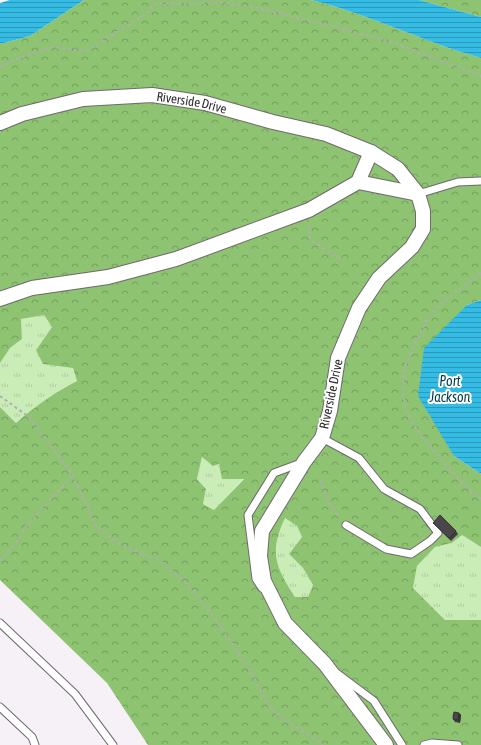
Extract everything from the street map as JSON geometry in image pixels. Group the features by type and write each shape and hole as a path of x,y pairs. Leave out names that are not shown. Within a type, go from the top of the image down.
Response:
{"street":[{"name":"Riverside Drive","path":"0,123 22,114 83,99 152,95 206,103 273,122 326,134 372,152 398,169 418,194 423,211 423,229 412,247 379,278 359,308 338,358 330,411 322,438 304,462 262,531 260,556 264,581 285,623 325,664 386,745"},
{"path":"0,299 32,288 108,277 176,259 309,210 358,182 372,152"},
{"path":"358,182 418,194"}],"lane":[{"path":"418,194 458,182 481,181"},
{"path":"322,438 359,458 384,489 420,509 438,533 430,541 411,554 386,548 346,525"},
{"path":"285,623 256,579 248,515 274,473 304,462"},
{"path":"0,623 75,694 113,745"},
{"path":"325,664 374,701 402,745"},
{"path":"0,707 32,737 35,745"},
{"path":"424,745 432,743 458,745"}],"path":[{"path":"0,67 17,59 52,47 87,51 149,12 153,4 222,3 253,7 386,40 481,76"},
{"path":"309,210 310,239 344,262"},
{"path":"481,273 441,303 427,319 406,363 403,380 403,395 408,416 422,437 466,486 481,499"},
{"path":"0,396 29,417 73,475 96,526 121,545 160,561 186,583 233,645 255,678 271,710 323,745"},
{"path":"0,561 15,544 30,521 73,475"},
{"path":"321,480 328,502 346,525"}],"green space":[{"path":"84,0 311,0 354,13 481,58 481,300 467,305 454,456 481,474 481,547 462,535 452,543 435,547 417,566 413,588 445,620 481,620 481,745 148,745 107,683 0,580 0,407 16,423 45,400 77,381 73,368 43,364 36,350 52,327 44,315 21,319 22,339 10,348 0,363 0,44 30,36","holes":["202,457 213,466 219,464 222,479 244,479 214,510 203,504 206,489 197,479","285,518 297,526 302,537 289,554 303,568 313,585 308,597 295,597 288,586 276,559 277,540"]},
{"path":"419,0 481,0 481,17"},
{"path":"44,315 52,327 36,350 73,368 77,381 45,400 16,423 0,407 0,363 10,348 22,339 21,318"},
{"path":"202,457 244,478 214,510 203,504 206,489 197,479"},
{"path":"285,517 297,526 302,537 289,554 303,568 313,585 308,597 295,597 283,576 276,558 277,540"},
{"path":"462,535 481,547 481,620 445,620 413,588 417,566 435,547 452,543"}],"water":[{"path":"10,0 84,0 30,36 0,44 0,3"},
{"path":"311,0 419,0 481,17 481,58 354,13"},
{"name":"Port Jackson","path":"481,300 481,474 454,456 418,396 424,348 467,305"}],"building":[{"path":"440,515 456,531 449,538 433,523"},
{"path":"454,712 459,713 458,720 453,719"}]}
